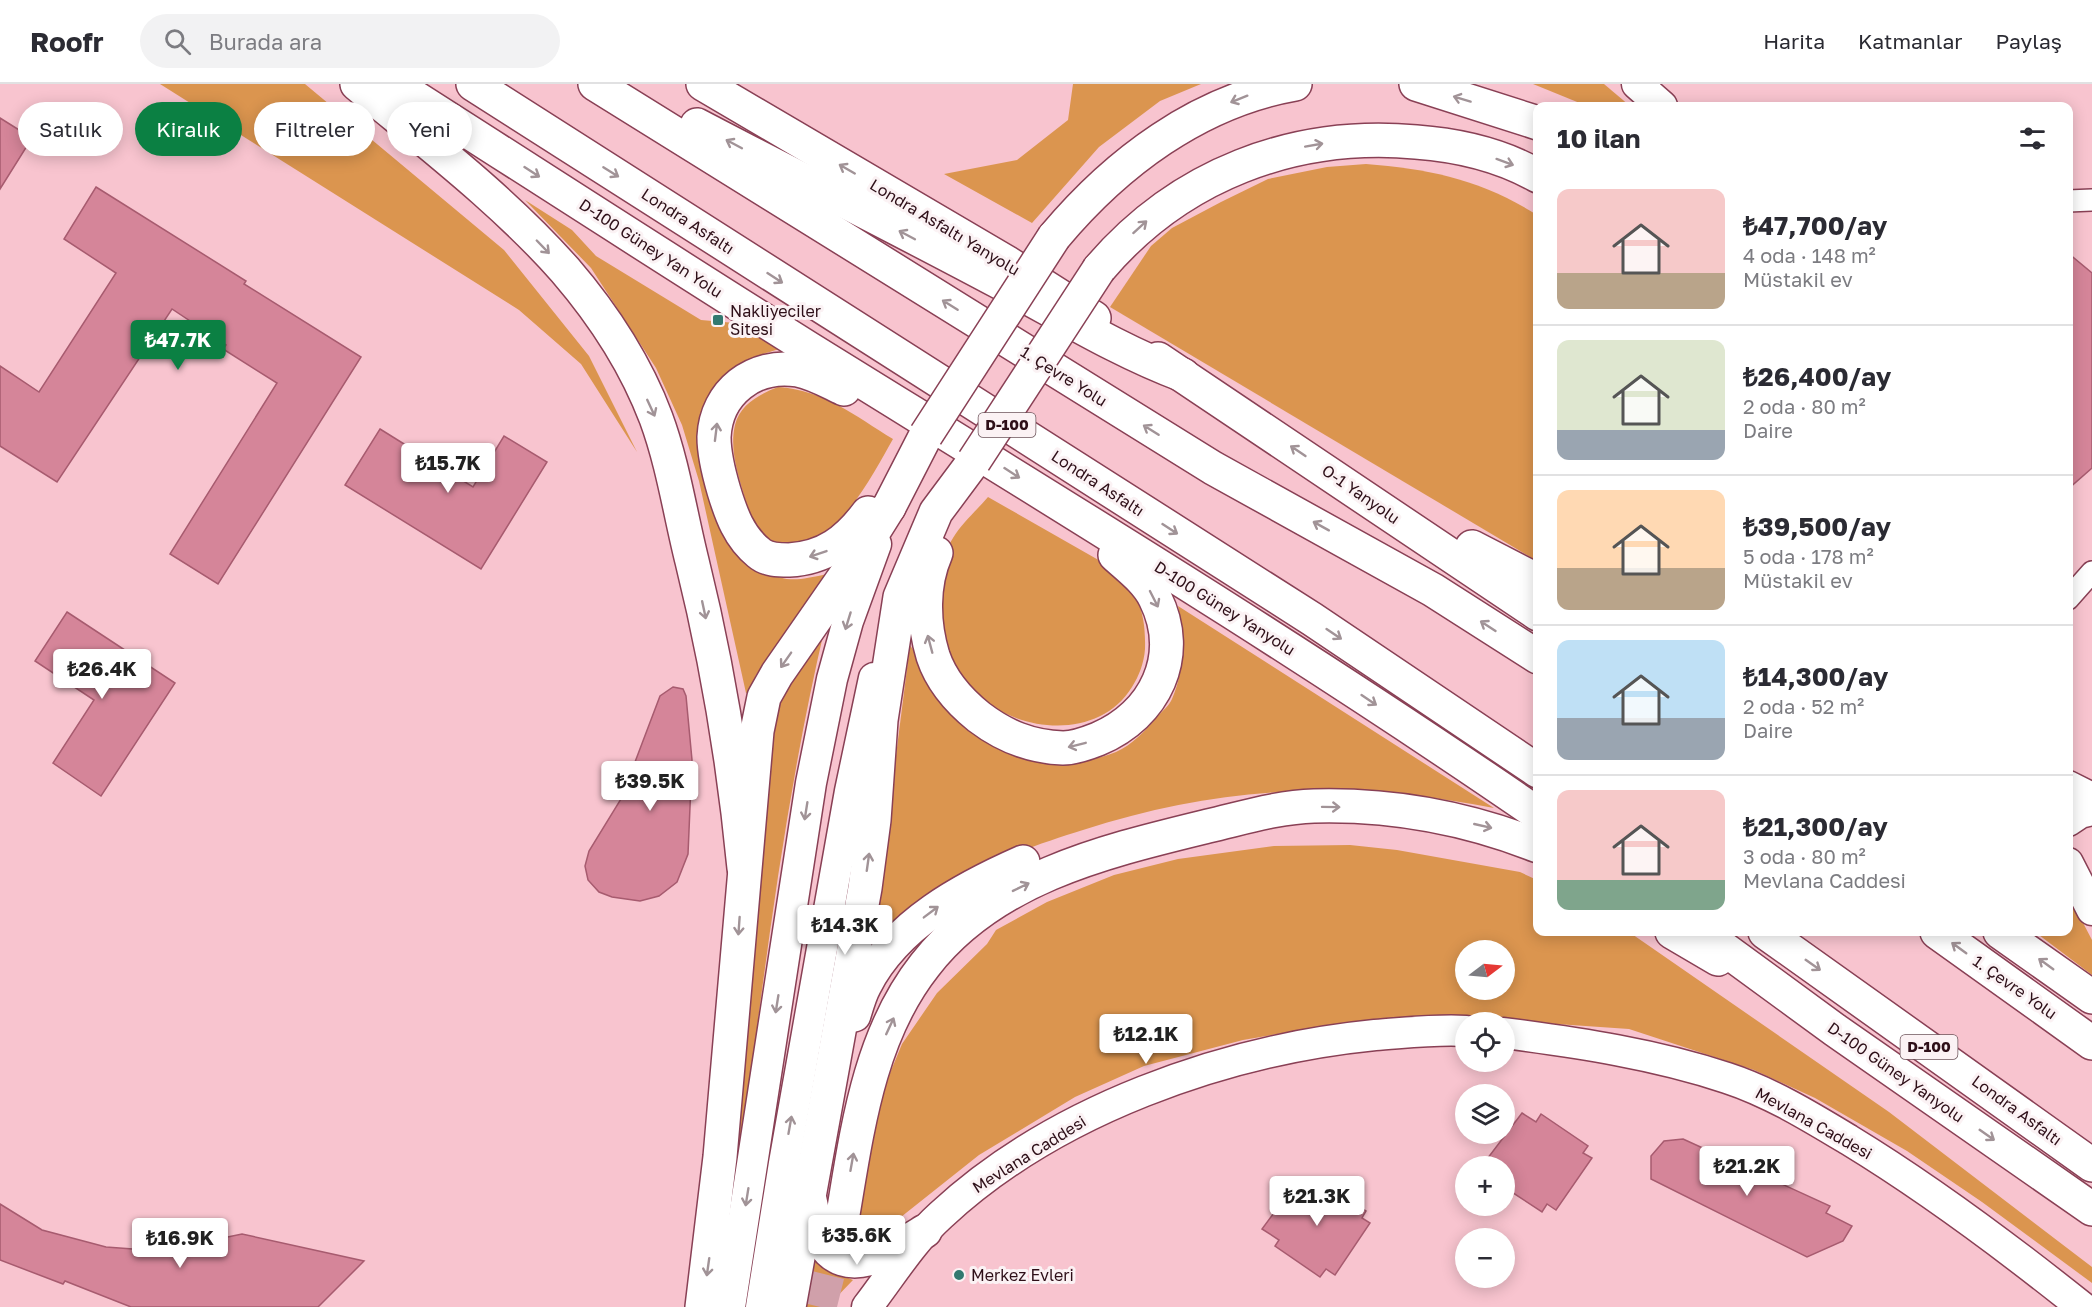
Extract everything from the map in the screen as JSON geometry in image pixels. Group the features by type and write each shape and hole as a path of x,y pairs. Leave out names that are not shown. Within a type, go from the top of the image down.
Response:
{"main road":[{"path":"357,84 479,186 566,271 615,339 656,417 704,608 736,780 744,868"},
{"name":"D-100 Güney Yan Yolu","path":"394,84 917,422"},
{"name":"Londra Asfaltı","path":"473,84 1312,619 1533,768"},
{"name":"1. Çevre Yolu","path":"595,84 1203,462 1433,590 1533,654"},
{"path":"614,84 644,95 1124,351 1183,375"},
{"name":"Londra Asfaltı Yanyolu","path":"703,84 1006,262 1183,375"},
{"path":"917,422 886,406 865,400 813,374 798,370 770,370 744,379 729,394 718,415 714,437 726,498 732,516 746,541 761,555 778,560 813,557 834,548 855,531 917,422 1076,210 1120,169 1186,123 1245,96 1295,84"},
{"path":"1416,84 1533,121"},
{"path":"1637,84 1657,102"},
{"path":"761,1307 783,1163 850,791 870,695 900,597 936,512 974,461 1099,269 1120,244 1148,220 1197,186 1234,168 1276,153 1317,143 1364,139 1426,142 1483,154 1533,174"},
{"name":"O-1 Yanyolu","path":"1183,375 1337,477 1457,562 1533,611"},
{"path":"730,1307 813,771 832,679 848,621 890,507 917,422"},
{"name":"D-100 Güney Yanyolu","path":"917,422 1071,511 1360,694 1533,811"},
{"path":"974,461 961,502 931,564 925,598 929,642 936,663 949,687 969,709 1001,734 1037,745 1065,748 1115,732 1132,720 1148,702 1159,682 1166,656 1165,625 1155,597 1143,580 1071,511"},
{"path":"1337,477 1377,494 1489,557 1533,579"},
{"path":"702,1307 720,1157 744,868 758,731 764,697 777,674 890,507"},
{"path":"789,1307 865,888 874,820 881,720 900,597"},
{"path":"2073,788 2092,798"},
{"path":"821,1126 865,984 884,957 931,911 992,876 1081,842 1191,814 1247,809 1342,807 1426,815 1494,829 1533,844"},
{"path":"842,1220 866,1091 876,1059 903,999 923,966 950,935 998,899 1066,868 1140,842 1273,810"},
{"path":"2073,818 2092,810"},
{"path":"2073,873 2092,910"},
{"path":"1679,936 1835,1030"},
{"name":"D-100 Güney Yanyolu","path":"1706,936 1835,1030 2092,1209"},
{"name":"Londra Asfaltı","path":"1771,936 2092,1165"},
{"name":"1. Çevre Yolu","path":"1943,936 2092,1043"},
{"path":"2006,936 2092,998"},
{"name":"Mevlana Caddesi","path":"867,1307 925,1231 970,1190 1080,1120 1177,1079 1244,1057 1331,1040 1455,1032"},
{"name":"Mevlana Caddesi","path":"1515,1034 1600,1046 1728,1078 1769,1095 1820,1122 1905,1174 2005,1246 2082,1307"},
{"path":"809,1197 823,1242 831,1252 842,1258 869,1260 925,1231"},
{"name":"Mevlana Caddesi","path":"847,1307 898,1264"}],"street":[{"path":"2073,201 2092,201"},
{"path":"2073,593 2092,572"}],"shaded area":[{"path":"160,84 305,84 327,102 254,102 254,143 242,136 242,102 189,102"},
{"path":"1073,84 1201,84 1160,101 1099,147 1032,223 944,174 1017,160 1068,120"},
{"path":"1533,84 1604,84 1625,102 1577,102"},
{"path":"375,142 387,152 387,156 391,156 504,250 589,356 637,452 581,364 519,310 274,156 375,156"},
{"path":"1366,164 1434,173 1496,193 1533,213 1533,559 1110,307 1151,246 1172,228 1268,179 1327,167"},
{"path":"525,200 572,230 596,256 701,320 735,323 780,349 755,357 737,369 723,385 710,408 757,568 791,579 827,574 756,675 750,692 746,693 699,481 682,425 656,368 591,268"},
{"path":"778,387 795,389 825,399 893,439 874,473 848,511 833,527 816,539 799,546 772,542 757,529 748,509 734,454 733,435 741,411 764,393"},
{"path":"988,497 1109,566 1127,584 1138,603 1142,613 1145,636 1141,669 1132,687 1116,706 1096,718 1073,724 1048,725 1024,721 1001,711 981,698 965,680 949,651 941,611 944,560 957,532"},
{"path":"1178,606 1494,808 1389,793 1338,791 1237,796 1135,815 1041,844 985,867 964,880 865,963 890,803 910,645 935,685 955,710 965,722 990,743 1019,757 1035,761 1068,763 1084,761 1116,752 1128,745 1171,702 1179,676 1182,653"},
{"path":"825,627 796,765 774,904 737,1185 730,1183 773,710"},
{"path":"1350,845 1397,850 1520,872 1533,878 1533,936 1635,936 1889,1112 2092,1267 2092,1283 1982,1202 1907,1151 1815,1098 1754,1070 1629,1029 1515,1021 1515,1012 1455,1012 1455,1017 1328,1025 1243,1040 1144,1066 1075,1097 979,1155 872,1240 853,1242 844,1240 835,1234 883,1090 902,1044 937,993 987,944 996,930 1047,902 1114,875 1178,859 1274,846"},
{"path":"2073,904 2092,940 2092,975 2040,936 2073,936"},
{"path":"811,1252 836,1273 853,1280 827,1307 803,1307"}],"building":[{"path":"0,118 18,129 18,156 21,156 0,189"},
{"path":"96,187 246,281 244,284 361,357 218,584 170,554 277,383 223,349 226,345 172,309 57,482 0,446 0,366 39,392 116,273 64,239"},
{"path":"2073,257 2092,273 2092,468 2073,485"},
{"path":"380,429 473,487 504,436 547,462 481,569 345,485"},
{"path":"67,612 175,683 101,796 53,763 94,700 35,661"},
{"path":"673,687 683,689 686,696 692,760 688,854 677,882 659,896 640,901 612,897 599,892 588,880 585,866 589,851 621,799 660,696"},
{"path":"1522,1113 1536,1122 1541,1114 1588,1146 1583,1153 1592,1158 1556,1210 1547,1204 1542,1212 1515,1194 1515,1156 1489,1156 1498,1144 1515,1144 1515,1122"},
{"path":"1683,1139 1830,1206 1826,1213 1852,1226 1843,1241 1807,1257 1651,1179 1651,1156 1664,1141"},
{"path":"1300,1178 1314,1187 1320,1180 1366,1211 1362,1218 1370,1223 1335,1275 1326,1269 1320,1277 1275,1246 1279,1240 1262,1229"},
{"path":"0,1204 42,1230 106,1247 160,1251 242,1234 364,1261 318,1307 131,1307 65,1281 63,1284 0,1260"}],"tunnel":[{"path":"820,1307 840,1227"}],"place":[{"name":"Nakliyeciler Sitesi","path":"718,320"},
{"name":"Merkez Evleri","path":"959,1275"}]}
